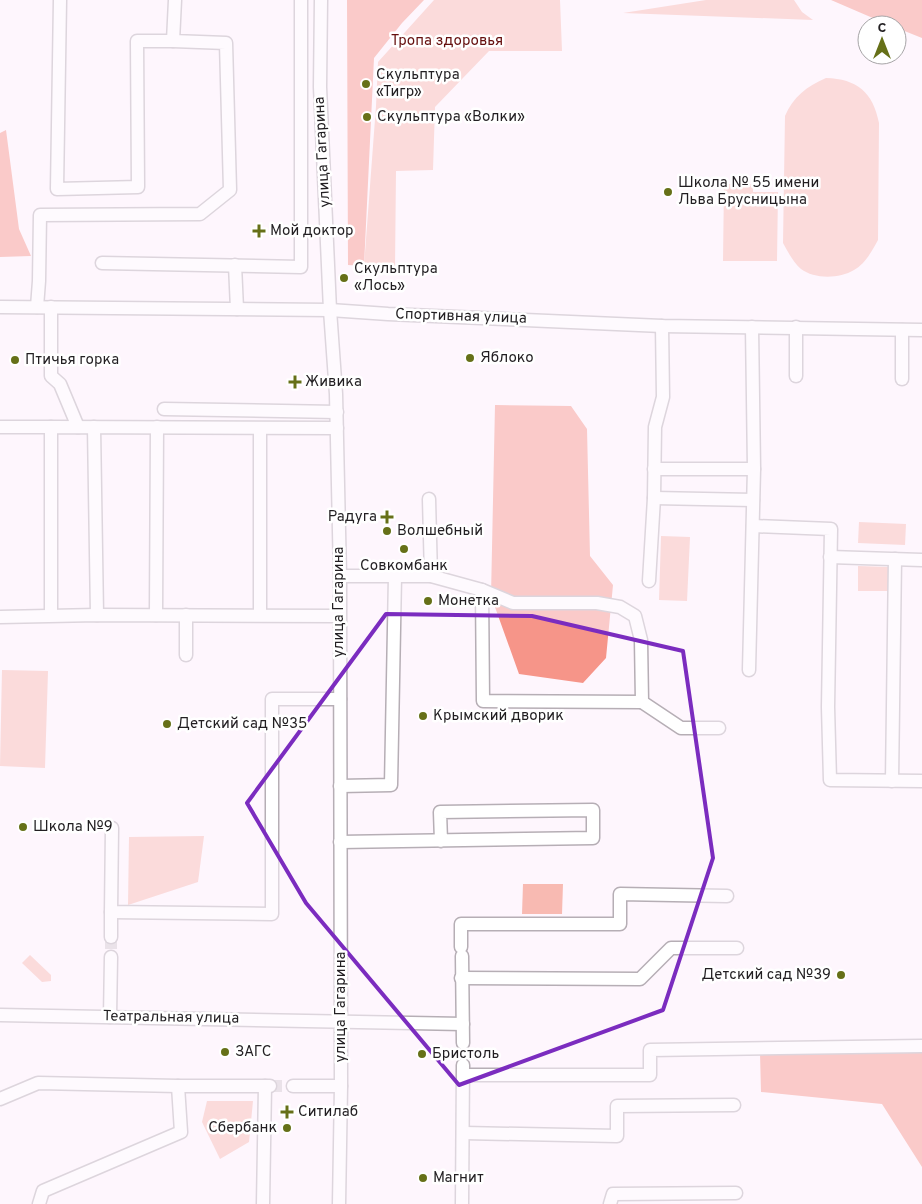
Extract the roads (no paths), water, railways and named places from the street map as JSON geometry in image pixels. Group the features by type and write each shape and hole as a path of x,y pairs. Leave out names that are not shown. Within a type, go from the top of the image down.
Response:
{"street":[{"path":"37,307 40,215 200,214 230,190 226,43 137,41 138,187 57,190 60,0"},
{"path":"173,41 175,0"},
{"path":"102,263 301,267 301,0"},
{"name":"улица Гагарина","path":"321,0 320,87 330,310 333,330 340,576 340,1204"},
{"path":"235,266 237,309"},
{"name":"Спортивная улица","path":"0,307 330,310 662,326 922,330"},
{"path":"51,307 51,376 60,384 78,426"},
{"path":"649,581 654,498 655,427 662,397 662,326"},
{"path":"749,670 754,469 752,327"},
{"path":"796,327 796,376"},
{"path":"902,330 902,379"},
{"path":"164,410 336,412"},
{"path":"0,426 337,428"},
{"path":"51,426 51,615"},
{"path":"94,426 96,614"},
{"path":"156,615 157,427"},
{"path":"260,429 260,615"},
{"path":"654,469 754,469"},
{"path":"654,498 753,500"},
{"path":"430,499 431,576"},
{"path":"752,526 831,529 828,707 830,780 922,781"},
{"path":"830,557 922,560"},
{"path":"892,781 896,559"},
{"path":"340,576 431,576 482,590 514,603 597,603 620,607 634,616 641,640 642,702"},
{"path":"340,786 391,785 395,576"},
{"path":"482,590 484,701 642,702 681,728 719,728"},
{"path":"0,616 96,614 339,616"},
{"path":"186,615 186,655"},
{"path":"111,912 272,914 272,699 340,699"},
{"path":"340,842 441,841 593,838 592,810 440,812 441,841"},
{"path":"111,937 112,828"},
{"path":"463,1043 461,924 620,924 620,894 727,896"},
{"path":"461,978 640,978 671,948 737,948"},
{"path":"110,1017 111,957"},
{"name":"Театральная улица","path":"0,1015 463,1024"},
{"path":"462,1204 464,1070 650,1075 650,1050 922,1046"},
{"path":"0,1099 38,1083 267,1086 263,1204"},
{"path":"39,1204 44,1192 181,1132 178,1086"},
{"path":"292,1086 341,1086"},
{"path":"464,1134 617,1136 617,1106 734,1105"},
{"path":"610,1204 614,1194 736,1193"}],"tunnel":[{"path":"111,937 111,957"},
{"path":"463,1043 463,1065"},
{"path":"270,1086 293,1086"}],"place":[{"name":"Скульптура «Тигр»","path":"366,84"},
{"name":"Скульптура «Волки»","path":"367,117"},
{"name":"Школа № 55 имени Льва Брусницына","path":"668,192"},
{"name":"Мой доктор","path":"259,231"},
{"name":"Скульптура «Лось»","path":"344,278"},
{"name":"Яблоко","path":"470,358"},
{"name":"Птичья горка","path":"15,360"},
{"name":"Живика","path":"295,382"},
{"name":"Радуга","path":"387,517"},
{"name":"Волшебный","path":"387,531"},
{"name":"Совкомбанк","path":"404,549"},
{"name":"Монетка","path":"428,601"},
{"name":"Крымский дворик","path":"423,716"},
{"name":"Детский сад №35","path":"167,724"},
{"name":"Школа №9","path":"23,827"},
{"name":"Детский сад №39","path":"841,975"},
{"name":"ЗАГС","path":"225,1052"},
{"name":"Бристоль","path":"422,1054"},
{"name":"Ситилаб","path":"287,1112"},
{"name":"Сбербанк","path":"287,1128"},
{"name":"Магнит","path":"423,1178"}],"park label":[{"name":"Тропа здоровья","path":"447,41"}]}
